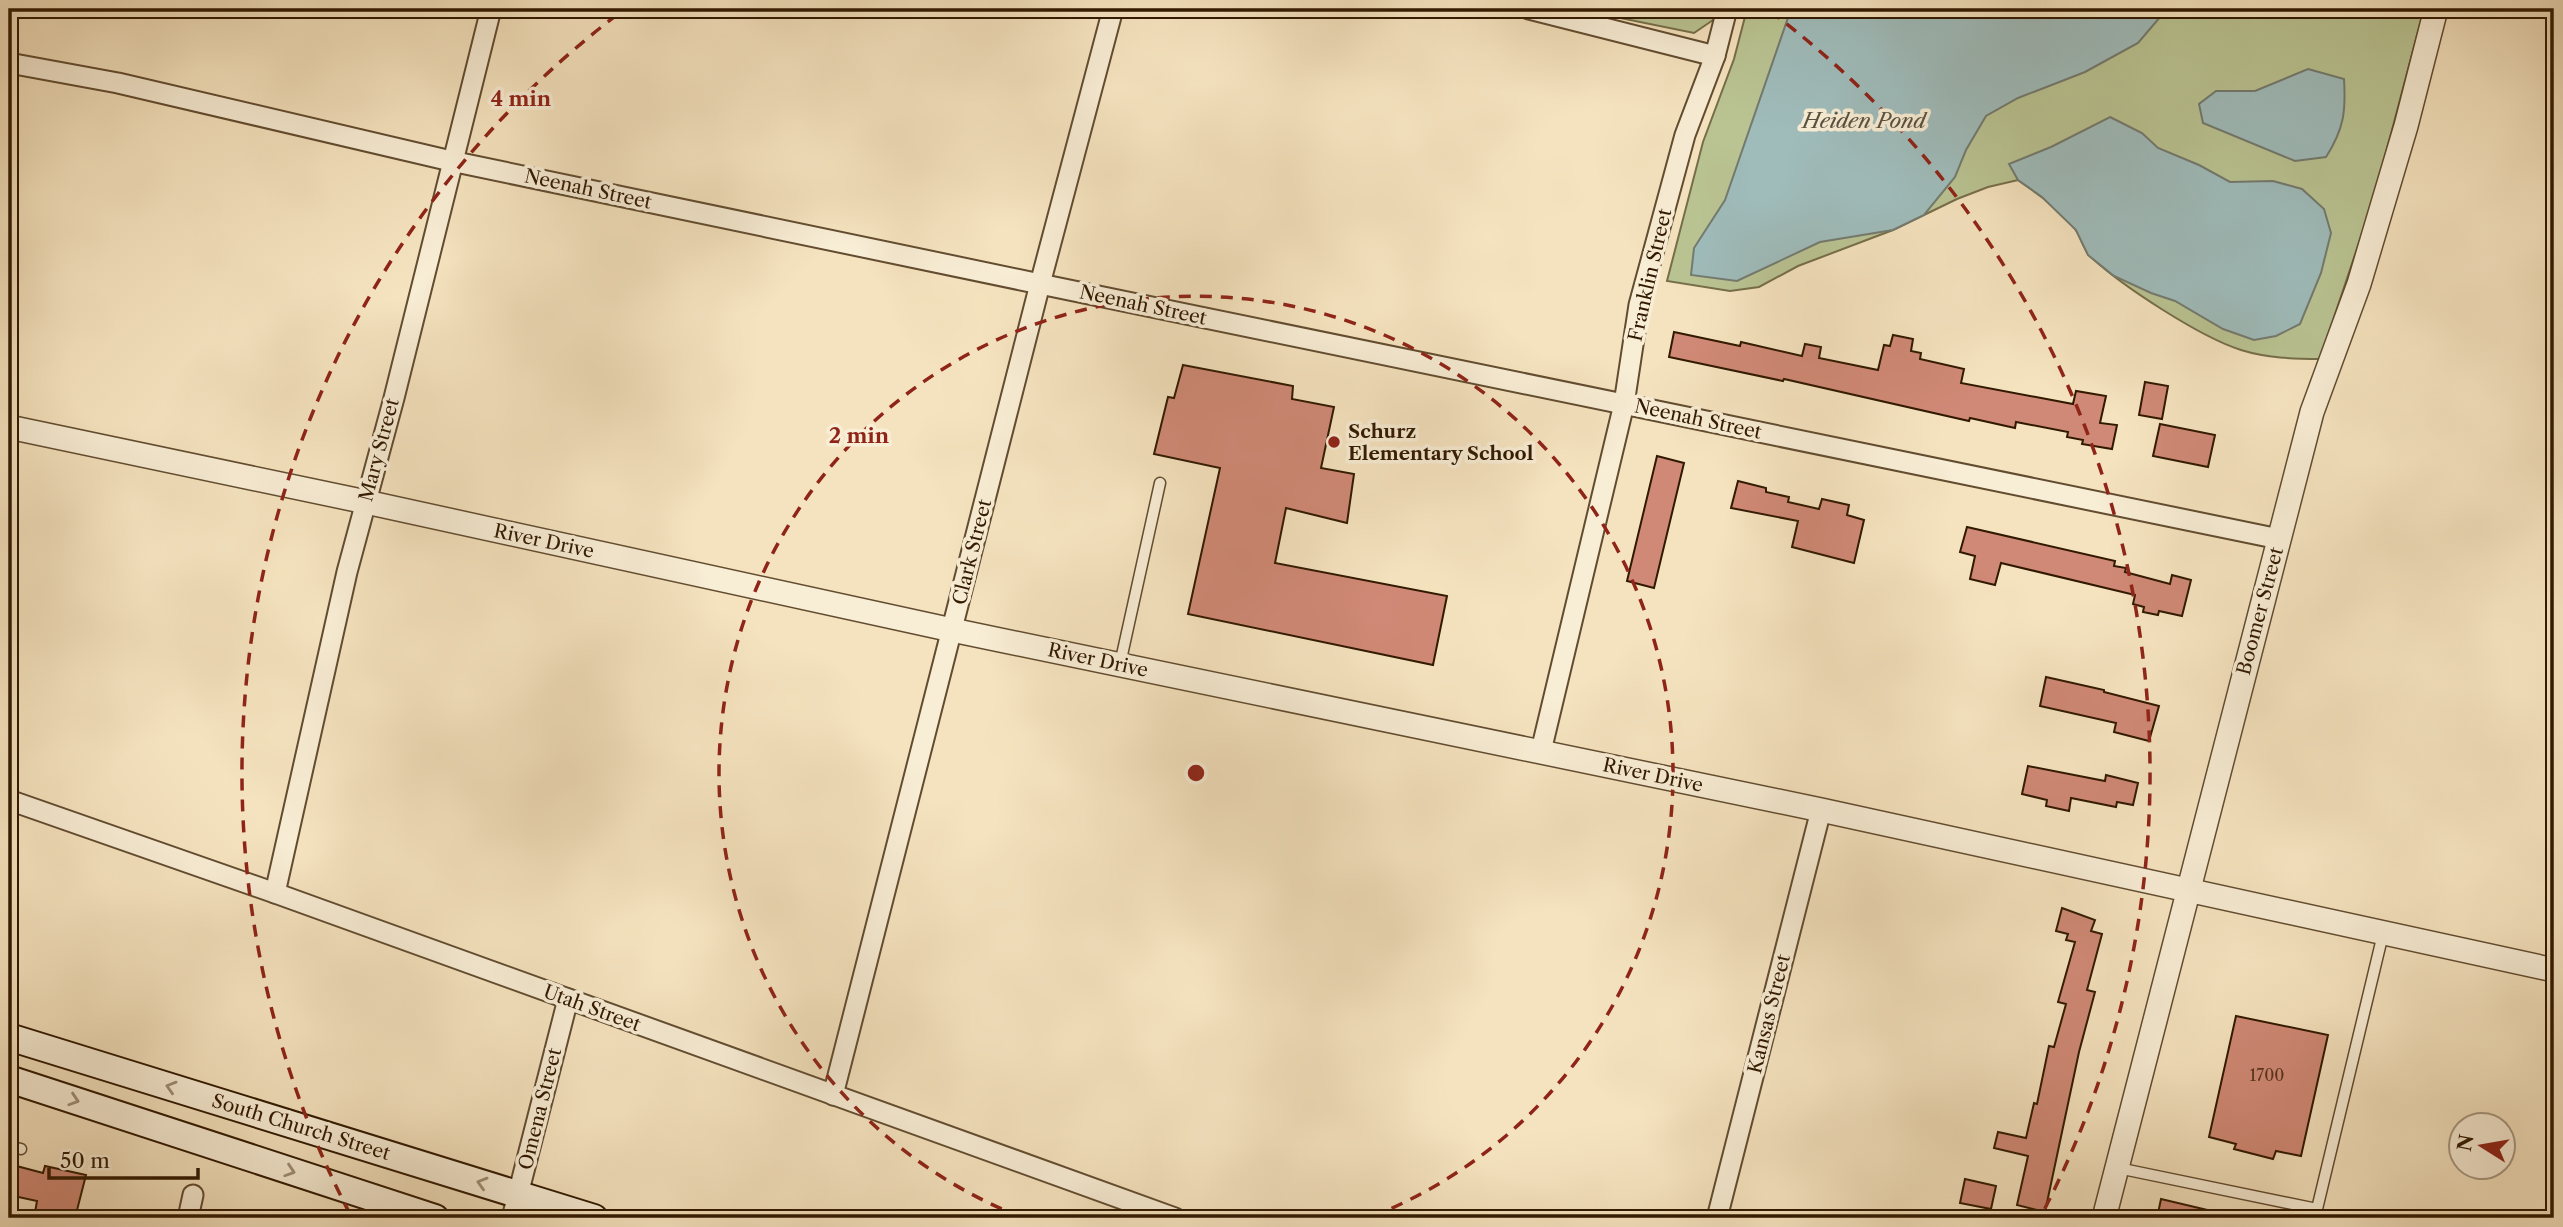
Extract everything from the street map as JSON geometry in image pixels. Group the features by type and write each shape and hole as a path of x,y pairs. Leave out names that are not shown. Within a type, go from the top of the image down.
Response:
{"main road":[{"name":"South Church Street","path":"9,1037 515,1206 594,1218"},
{"path":"9,1079 435,1218"}],"street":[{"name":"Mary Street","path":"275,893 347,572 491,9"},
{"name":"Clark Street","path":"832,1095 1113,9"},
{"path":"1529,9 1715,56"},
{"name":"Franklin Street","path":"1541,751 1624,404 1639,305 1685,135 1715,56 1727,9"},
{"name":"Boomer Street","path":"2104,1218 2312,412 2359,284 2406,126 2436,9"},
{"name":"Neenah Street","path":"9,63 118,83 451,161 2279,538"},
{"name":"River Drive","path":"9,427 952,630 1821,810 2554,970"},
{"name":"Utah Street","path":"9,800 275,893 1175,1218"},
{"name":"Kansas Street","path":"1717,1218 1821,810"},
{"name":"Omena Street","path":"515,1206 568,999"},
{"path":"188,1218 193,1195"}],"lane":[{"path":"1120,665 1160,483"},
{"path":"2117,1168 2317,1209 2383,933"},
{"path":"9,1146 21,1149"},
{"path":"9,1206 9,1215"}],"green space":[{"path":"1576,9 1718,9 1716,18 1694,33"},
{"path":"1747,9 2424,9 2374,198 2320,359 2280,358 2251,353 2184,323 2105,269 2088,254 2075,229 2063,215 2018,180 1988,187 1957,199 1893,230 1798,266 1759,287 1730,291 1667,281 1703,142 1734,59"}],"water":[{"name":"Heiden Pond","path":"1791,9 2167,9 2138,43 2085,72 2018,98 1986,116 1966,150 1955,177 1924,215 1893,230 1820,242 1737,281 1691,275 1694,248 1725,200"},
{"path":"2308,69 2344,79 2342,119 2337,138 2326,157 2295,161 2203,123 2199,104 2216,91 2255,91"},
{"path":"2110,117 2142,133 2158,148 2199,165 2230,182 2273,181 2302,189 2324,209 2331,233 2321,273 2300,324 2276,336 2254,340 2223,329 2175,301 2114,276 2088,255 2076,230 2042,197 2018,180 2009,164 2051,147"}],"building":[{"path":"1674,332 1740,346 1741,342 1802,356 1805,344 1821,347 1819,358 1878,370 1884,345 1890,346 1893,335 1913,339 1911,351 1921,353 1920,359 1964,369 1961,383 2073,404 2076,391 2106,396 2100,423 2117,425 2112,449 2082,444 2083,440 2067,437 2068,432 2016,422 2015,428 1970,418 1969,421 1784,379 1783,381 1669,357"},
{"path":"1183,365 1293,386 1292,399 1334,407 1321,468 1354,474 1347,523 1286,508 1275,563 1447,596 1433,665 1188,614 1220,468 1154,454 1168,397 1174,398"},
{"path":"2145,382 2168,386 2162,419 2139,415"},
{"path":"2160,424 2215,435 2208,467 2153,456"},
{"path":"1657,456 1684,463 1654,588 1627,581"},
{"path":"1738,481 1766,488 1766,492 1789,497 1788,502 1819,509 1822,499 1849,505 1847,515 1864,520 1854,563 1792,547 1798,521 1731,508"},
{"path":"1967,527 2115,561 2114,566 2126,568 2125,572 2170,584 2172,575 2191,580 2182,616 2159,611 2158,615 2143,612 2144,607 2133,604 2135,595 2001,563 1995,585 1970,579 1975,556 1960,552"},
{"path":"2046,677 2159,706 2149,741 2114,732 2116,723 2040,706"},
{"path":"2028,766 2105,781 2106,775 2138,783 2133,805 2117,802 2116,807 2071,798 2069,811 2046,806 2047,800 2022,794"},
{"path":"2062,908 2095,920 2091,931 2102,934 2087,990 2095,992 2079,1052 2045,1212 2017,1205 2028,1156 1994,1148 1998,1132 2026,1138 2034,1103 2037,1104 2049,1046 2054,1047 2066,1004 2058,1002 2075,942 2066,940 2068,934 2056,931"},
{"path":"2236,1016 2328,1035 2301,1156 2276,1151 2273,1159 2234,1149 2236,1144 2209,1137"},
{"path":"9,1164 43,1173 45,1166 86,1175 75,1218 34,1218 37,1201 9,1195"},
{"path":"1965,1179 1996,1186 1991,1209 1960,1203"},
{"path":"2161,1199 2216,1212 2215,1218 2157,1218"}],"place":[{"name":"Schurz Elementary School","path":"1334,442"}]}
